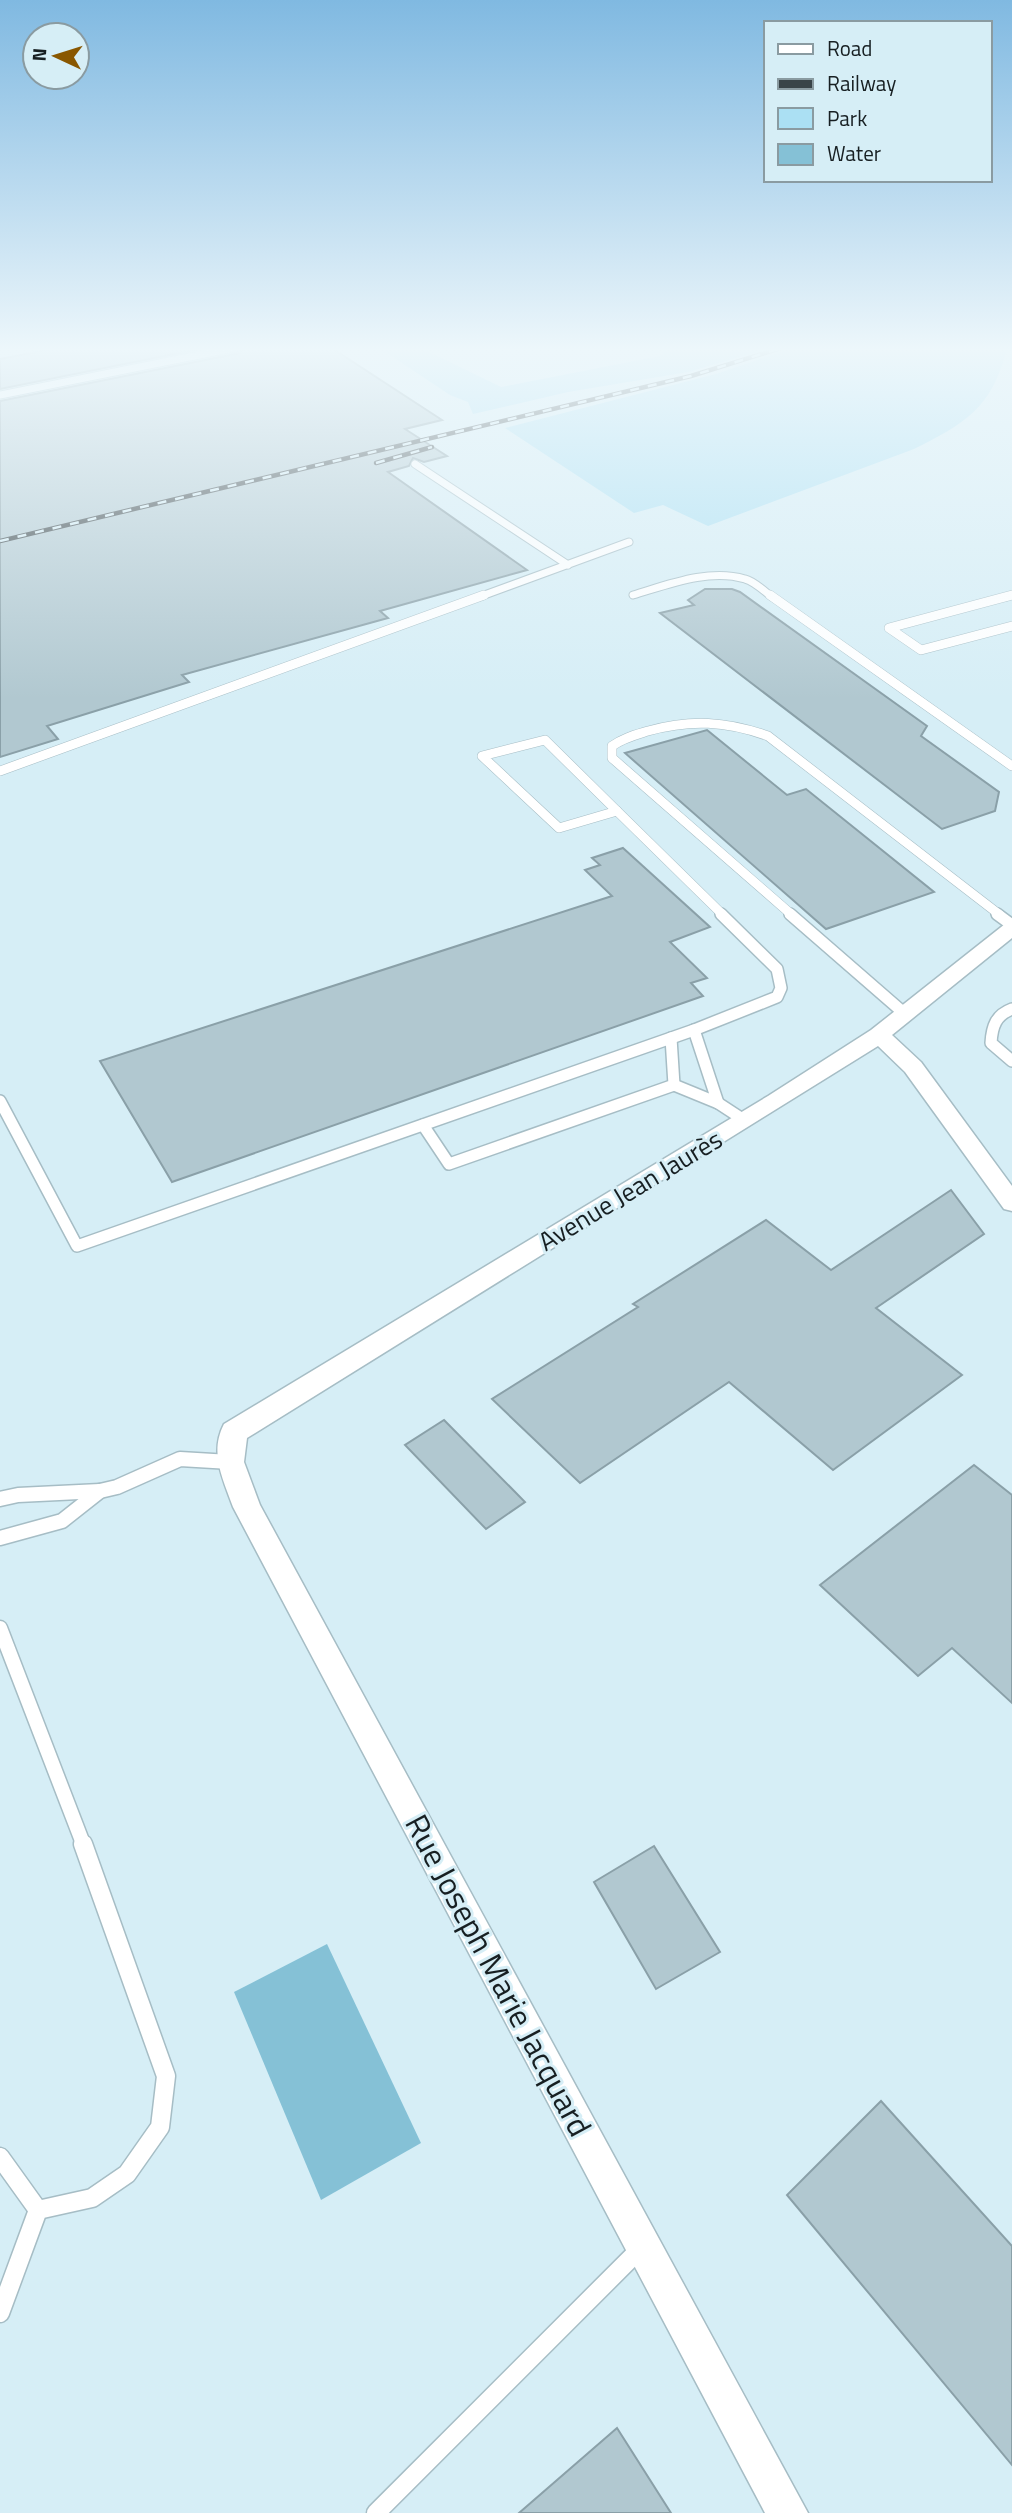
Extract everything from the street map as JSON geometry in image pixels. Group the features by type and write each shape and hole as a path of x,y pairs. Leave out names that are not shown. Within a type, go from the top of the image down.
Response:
{"street":[{"name":"Avenue Jean Jaurès","path":"232,1447 879,1035 1012,926"},
{"path":"879,1035 913,1067 1012,1203"},
{"name":"Rue Joseph Marie Jacquard","path":"232,1447 247,1507 787,2513"}],"lane":[{"path":"415,464 568,565"},
{"path":"0,771 629,542"},
{"path":"633,595 691,577 713,575 747,579 1012,766"},
{"path":"1012,595 889,628 921,650 1012,626"},
{"path":"905,1014 612,758 611,746 621,740 677,723 736,723 768,736 1012,926"},
{"path":"0,1101 77,1246 694,1030 777,997 781,988 777,969 617,811 545,740 482,755 559,828 617,811"},
{"path":"1012,1009 1000,1012 991,1028 991,1043 1012,1061"},
{"path":"694,1030 718,1103"},
{"path":"671,1038 674,1085"},
{"path":"423,1125 449,1164 674,1085 718,1103 744,1120"},
{"path":"0,1499 18,1495 100,1491 117,1487 180,1459 232,1447"},
{"path":"0,1538 62,1521 100,1491"},
{"path":"0,1628 102,1892 166,2076 160,2127 127,2174 92,2198 38,2210"},
{"path":"0,2157 38,2210"},
{"path":"0,2313 38,2210"},
{"path":"376,2513 644,2245"}],"green space":[{"path":"560,464 873,464 708,526 663,505 634,513"}],"water":[{"path":"327,1944 421,2143 321,2200 234,1992"}],"building":[{"path":"0,464 410,464 388,472 527,570 380,611 388,618 182,675 189,682 47,726 58,739 0,757"},
{"path":"705,589 732,589 740,592 927,726 921,736 999,792 995,811 942,829 660,613 694,605 688,600"},
{"path":"707,730 787,795 806,789 934,892 826,929 625,753"},
{"path":"623,848 710,927 670,942 707,978 691,983 703,996 172,1182 100,1061 612,896 585,870 600,865 592,858"},
{"path":"951,1190 984,1234 876,1308 962,1375 833,1470 729,1382 580,1483 492,1399 638,1307 633,1304 766,1220 831,1270"},
{"path":"444,1420 525,1502 486,1529 405,1445"},
{"path":"974,1465 1012,1495 1012,1703 952,1648 918,1676 820,1585"},
{"path":"654,1846 720,1952 656,1989 594,1882"},
{"path":"881,2101 1012,2246 1012,2465 787,2195"},
{"path":"617,2428 671,2513 519,2513"}],"railway":[{"path":"0,541 321,464"}]}
